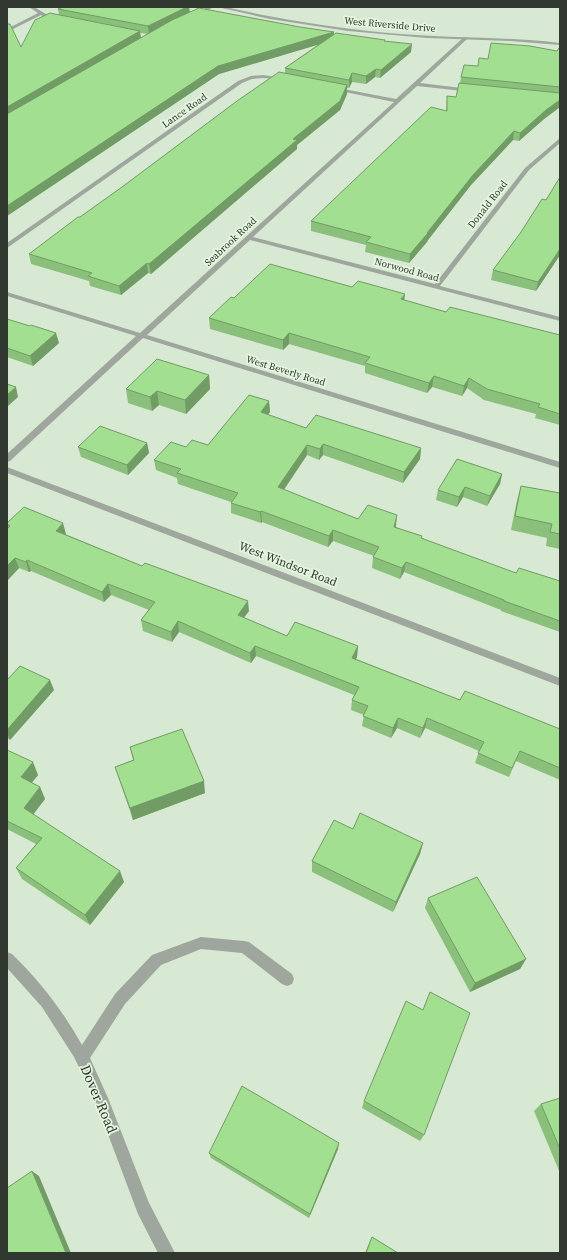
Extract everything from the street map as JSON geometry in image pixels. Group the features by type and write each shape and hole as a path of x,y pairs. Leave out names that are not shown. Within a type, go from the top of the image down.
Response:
{"street":[{"path":"31,7 49,18 65,21"},
{"path":"190,16 212,7"},
{"name":"West Riverside Drive","path":"219,7 279,20 340,29 390,34 560,44"},
{"path":"7,31 42,14"},
{"name":"Seabrook Road","path":"7,459 466,38"},
{"name":"Lance Road","path":"7,246 245,79 262,76 294,80"},
{"path":"416,84 477,91"},
{"path":"325,86 398,101"},
{"name":"Donald Road","path":"436,287 527,169 560,140"},
{"name":"Norwood Road","path":"249,238 560,319"},
{"name":"West Beverly Road","path":"7,294 560,465"},
{"name":"West Windsor Road","path":"7,470 560,682"},
{"path":"81,1059 120,999 157,960 201,943 244,947 287,978"},
{"name":"Dover Road","path":"7,959 23,973 54,1011 97,1088 138,1198 167,1253"}],"building":[{"path":"63,7 187,7 148,26 58,9"},
{"path":"199,8 334,32 218,66 7,206 7,114 172,20"},
{"path":"50,13 140,31 7,107 7,24 10,24 21,47 35,20"},
{"path":"336,33 412,44 381,70 376,69 366,76 352,73 349,80 285,68"},
{"path":"491,43 530,46 557,51 560,48 560,87 461,77 464,65 478,66 479,58 488,59"},
{"path":"279,72 347,85 340,101 293,139 297,140 149,264 147,263 119,286 88,276 92,273 29,254 237,101"},
{"path":"459,83 560,93 560,100 520,133 514,131 473,175 410,254 366,242 371,237 311,221 431,107 447,111 447,96 456,97"},
{"path":"560,177 560,249 538,282 493,270 521,232 542,199 546,200"},
{"path":"270,264 352,287 358,281 405,294 401,299 446,312 450,307 560,335 560,414 538,407 540,404 487,389 469,378 464,386 434,376 429,383 365,363 370,357 289,333 283,340 209,318 231,297 234,298"},
{"path":"7,319 56,333 30,356 7,348"},
{"path":"157,359 209,375 185,400 157,391 150,397 126,389"},
{"path":"7,384 16,387 7,395"},
{"path":"249,395 269,401 261,412 306,428 316,415 421,448 404,472 323,444 320,449 307,445 278,487 358,519 368,505 397,515 394,527 422,536 421,538 516,573 519,568 560,581 560,621 504,601 406,562 402,568 373,557 379,547 333,530 329,536 261,511 260,512 231,503 238,493 177,473 181,469 154,460 171,442 186,447 192,440 208,445"},
{"path":"100,426 147,443 127,465 78,447"},
{"path":"457,459 502,474 490,496 465,487 459,497 438,490"},
{"path":"521,486 560,493 560,534 550,532 552,524 515,516"},
{"path":"24,507 63,523 56,531 142,566 145,563 248,601 238,615 287,636 295,622 358,646 352,658 460,700 465,691 560,729 560,768 520,751 512,768 478,753 484,742 427,718 423,728 398,718 393,728 363,716 368,706 352,700 359,687 255,646 250,653 178,621 171,632 141,620 155,602 108,584 102,592 27,560 26,562 15,558 7,566 7,529 10,526 7,523"},
{"path":"20,666 50,680 7,730 7,680"},
{"path":"182,729 204,781 130,808 115,767 134,760 130,747"},
{"path":"7,750 33,762 21,777 40,787 24,808 120,871 85,915 16,868 42,838 7,821"},
{"path":"360,813 423,843 396,902 312,861 334,820 353,829"},
{"path":"477,877 526,959 475,983 428,898"},
{"path":"430,992 470,1013 424,1135 364,1101 406,1001 423,1010"},
{"path":"242,1086 339,1143 310,1214 209,1153"},
{"path":"560,1098 560,1149 541,1104"},
{"path":"32,1171 66,1253 7,1253 7,1188"},
{"path":"372,1237 398,1253 366,1253"}]}
